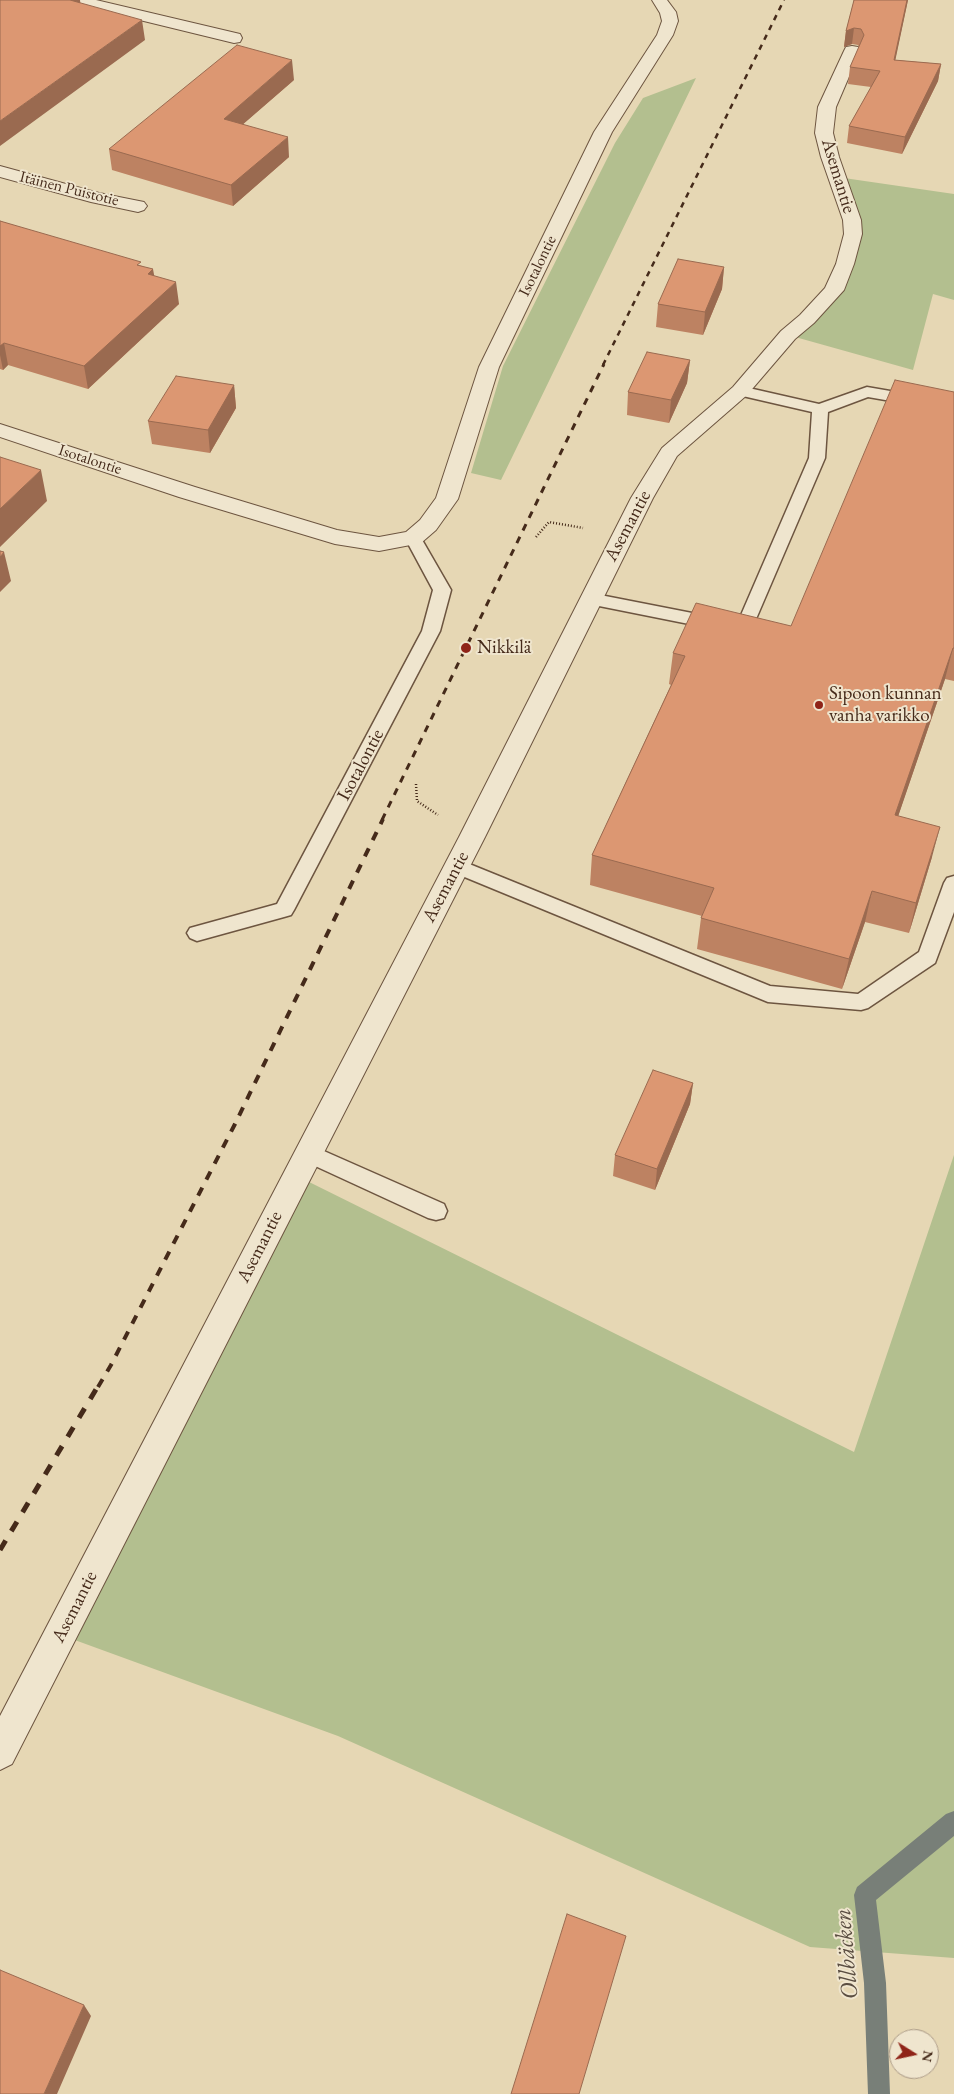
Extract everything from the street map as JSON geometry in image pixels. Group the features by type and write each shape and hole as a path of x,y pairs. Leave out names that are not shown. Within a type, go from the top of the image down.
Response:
{"street":[{"path":"76,0 234,38"},
{"name":"Isotalontie","path":"0,430 187,492 335,537 379,544 413,538 428,525 447,499 489,368 604,132 665,35 670,21 668,12 659,1"},
{"name":"Asemantie","path":"0,1752 456,866 622,535 669,452 740,390 788,335 834,290 845,264 853,234 852,220 830,157 824,133 827,107 852,52"},
{"name":"Itäinen Puistotie","path":"0,171 97,198 138,206"}],"lane":[{"path":"740,390 820,409 867,392 954,407"},
{"path":"590,599 744,629 817,458 820,409"},
{"name":"Isotalontie","path":"197,932 284,910 431,631 442,590 413,538"},
{"path":"456,866 768,994 861,1002 928,957 954,884"},
{"path":"308,1153 436,1211"}],"path":[{"path":"536,537 549,522 622,535"}],"green space":[{"path":"696,78 501,480 471,473 503,366 615,143 643,98"},
{"path":"837,177 954,194 954,300 933,294 913,370 788,335 834,290 853,234"},
{"path":"954,1155 954,1958 810,1947 338,1736 61,1635 297,1176 854,1452"}],"building":[{"path":"0,0 70,0 142,20 0,121"},
{"path":"854,0 907,0 894,60 941,64 905,137 849,126 880,71 850,67 864,35 861,29 854,28 846,31"},
{"path":"237,45 292,60 224,119 288,137 231,185 109,149"},
{"path":"0,221 141,262 137,265 153,269 148,274 176,282 84,366 4,343 0,346"},
{"path":"678,259 724,267 705,312 658,304"},
{"path":"647,352 690,360 671,400 628,392"},
{"path":"176,376 234,385 208,430 148,421"},
{"name":"Sipoon kunnan vanha varikko","path":"895,380 954,392 954,648 895,815 940,827 916,903 872,891 849,959 701,918 714,888 592,855 685,656 673,653 696,603 791,626"},
{"path":"0,457 41,470 0,509"},
{"path":"653,1070 693,1083 657,1169 615,1155"},
{"path":"567,1914 626,1936 579,2094 511,2094"},
{"path":"0,1970 84,2005 44,2094 0,2094"}],"waterway":[{"name":"Ollbäcken","path":"879,2094 875,1983 865,1895 954,1822"}],"railway":[{"path":"603,365 784,0"},
{"path":"382,820 604,364"},
{"path":"98,1387 235,1124 383,819"},
{"path":"0,1550 98,1386"}],"place":[{"name":"Nikkilä","path":"466,648"},
{"name":"Sipoon kunnan vanha varikko","path":"819,705"}]}
